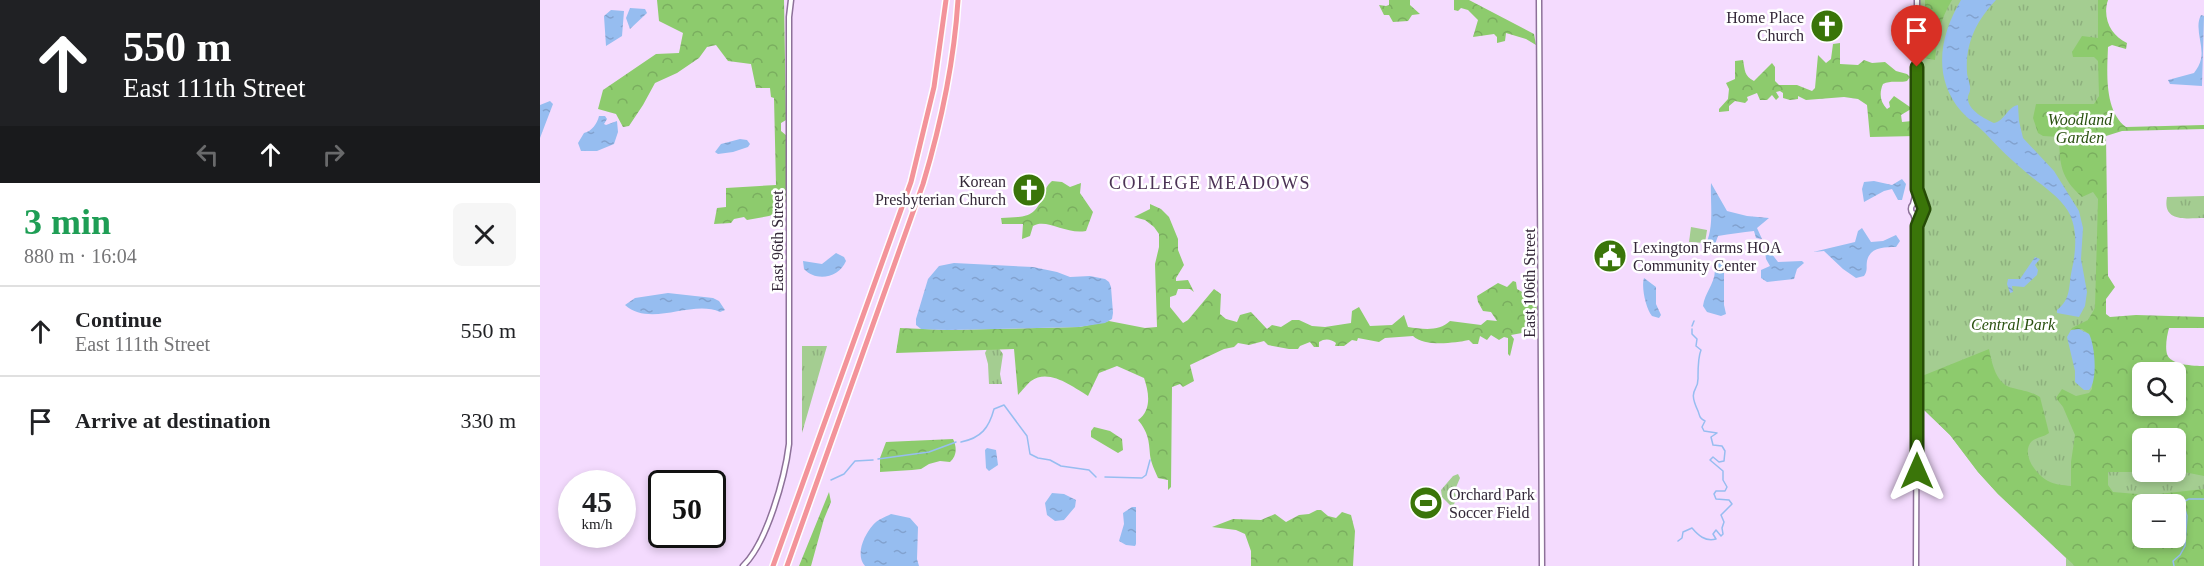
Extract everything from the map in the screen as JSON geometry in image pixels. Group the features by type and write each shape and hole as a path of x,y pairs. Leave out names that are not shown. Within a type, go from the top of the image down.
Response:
{"highway":[{"path":"773,566 911,182 934,87 946,0"},
{"path":"787,566 923,184 946,93 958,0"}],"street":[{"name":"East 96th Street","path":"744,566 759,545 782,481 788,450 791,0"},
{"name":"East 106th Street","path":"1539,0 1542,566"},
{"path":"1917,0 1917,189 1911,209 1917,226"},
{"path":"1916,566 1917,226 1924,209 1917,189"},
{"path":"1914,204 1922,203"},
{"path":"1913,213 1920,215"}],"green space":[{"path":"657,0 784,0 786,120 781,123 781,131 787,136 786,198 783,211 769,216 747,220 744,217 734,219 731,223 714,224 717,208 726,207 726,188 776,185 774,98 771,97 770,88 756,88 751,64 728,61 716,45 707,47 699,58 677,73 655,83 629,126 623,127 616,114 598,109 603,90 656,54 679,53 683,33 659,21"},
{"path":"1389,0 1410,0 1410,5 1420,14 1412,15 1408,21 1393,22 1389,15 1384,15 1379,5 1389,5"},
{"path":"1454,0 1469,0 1534,34 1536,45 1526,39 1506,33 1505,41 1497,43 1497,37 1494,34 1473,37 1478,20 1468,10 1461,8 1458,11 1454,10"},
{"name":"Central Park","path":"1917,0 2100,0 2107,469 2132,470 2132,482 2186,482 2186,470 2204,468 2204,566 2066,566 2066,558 1998,494 1950,435 1922,408"},
{"path":"1925,0 1952,0 1940,29 1935,60 1925,58"},
{"name":"Woodland Garden","path":"2098,0 2108,0 2106,13 2109,26 2116,36 2127,43 2126,49 2112,45 2108,47 2107,68 2110,101 2119,120 2126,127 2204,125 2204,129 2122,131 2106,136 2108,276 2115,287 2106,299 2106,314 2110,317 2136,315 2204,317 2204,328 2169,328 2167,354 2176,362 2132,362 2132,416 2186,416 2186,365 2204,366 2204,476 2186,472 2186,428 2132,428 2132,472 2108,472 2108,485 2113,492 2137,494 2132,494 2132,548 2186,548 2186,494 2158,494 2204,489 2204,566 2075,566 1998,494 1950,435 1922,408 1922,376 1989,349 1996,373 2002,383 2040,397 2049,433 2032,441 2029,446 2029,457 2034,469 2048,481 2071,486 2071,462 2075,435 2063,407 2056,398 2062,389 2076,396 2089,393 2092,389 2094,354 2089,334 2082,329 2071,330 2088,320 2095,308 2098,199 2093,192 2082,197 2069,183 2061,163 2059,137 2043,136 2038,133 2033,118 2036,104 2094,104 2099,96 2098,61 2094,57 2073,57 2072,52 2082,36 2098,38"},
{"path":"1840,43 1840,64 1858,65 1864,60 1872,63 1885,62 1896,71 1910,77 1907,81 1883,84 1881,97 1887,109 1894,96 1910,107 1911,109 1901,115 1902,122 1912,121 1914,123 1916,136 1870,137 1867,105 1858,99 1844,97 1806,100 1798,96 1798,99 1790,100 1783,98 1783,93 1780,91 1776,92 1779,97 1776,100 1772,95 1767,100 1760,100 1757,93 1747,97 1748,100 1745,103 1735,101 1729,106 1729,111 1719,112 1728,99 1729,89 1726,83 1735,79 1735,61 1743,60 1747,75 1754,81 1772,63 1775,67 1775,81 1779,85 1797,85 1812,91 1815,88 1818,55 1826,63 1831,59 1833,44"},
{"path":"1052,181 1062,182 1070,187 1081,183 1080,193 1093,212 1086,231 1071,231 1038,224 1033,226 1030,236 1022,239 1023,224 1002,224 1001,218 1026,216 1035,210"},
{"path":"2204,196 2204,218 2177,217 2168,211 2166,205 2167,197"},
{"path":"1150,204 1161,209 1169,217 1178,239 1178,250 1184,265 1176,281 1188,280 1194,292 1190,289 1178,289 1176,295 1170,297 1170,307 1183,323 1214,289 1221,294 1220,314 1226,319 1237,322 1240,315 1251,312 1267,329 1272,325 1281,327 1292,320 1325,327 1351,323 1352,311 1359,307 1370,326 1392,325 1404,315 1408,327 1413,328 1436,328 1450,321 1481,325 1487,320 1497,321 1491,312 1483,311 1477,296 1498,283 1507,287 1513,281 1516,282 1517,289 1529,296 1533,294 1537,300 1536,328 1511,335 1514,339 1510,356 1508,338 1504,337 1499,340 1491,335 1487,340 1480,336 1478,344 1473,344 1469,340 1432,343 1413,336 1385,338 1379,342 1358,338 1357,341 1352,340 1344,346 1335,346 1336,343 1326,340 1319,342 1319,347 1314,347 1310,342 1298,349 1289,349 1268,345 1264,341 1249,345 1238,343 1234,347 1224,349 1190,365 1194,381 1183,387 1180,384 1172,387 1171,487 1168,490 1168,480 1158,478 1154,470 1147,436 1138,420 1146,411 1147,406 1148,395 1144,378 1117,366 1099,373 1088,396 1061,380 1045,377 1031,381 1018,395 1014,349 896,353 900,328 947,330 1079,327 1109,321 1145,328 1157,327 1155,264 1159,234 1145,220 1134,217 1150,209"},
{"path":"1691,227 1707,230 1705,243 1689,242"},
{"path":"802,346 827,346 802,433"},
{"path":"998,347 1003,354 1000,374 1002,384 989,384 985,353 987,349"},
{"path":"1094,427 1110,431 1122,439 1123,450 1118,453 1091,437"},
{"path":"953,439 956,451 950,462 940,461 921,469 880,472 880,458 886,442"},
{"path":"1458,474 1460,478 1454,492 1458,498 1452,507 1442,497 1441,490 1453,476"},
{"path":"829,492 831,502 811,566 799,566"},
{"path":"1317,510 1336,518 1342,512 1351,515 1355,531 1353,566 1251,566 1251,551 1245,534 1236,530 1212,527 1233,519 1261,520 1275,514 1286,522 1299,515"}],"water":[{"path":"1961,0 1996,0 1978,24 1970,42 1967,72 1970,88 1968,98 1971,107 1982,117 1994,123 2018,105 2023,138 2054,171 2079,211 2083,228 2081,259 2087,292 2085,306 2079,317 2057,313 2069,291 2074,255 2075,232 2068,211 2054,195 2016,164 1964,114 1952,98 1946,84 1942,56 1944,42 1948,27"},
{"path":"630,8 645,9 647,13 630,29 626,18"},
{"path":"611,10 624,11 622,36 606,46 604,16"},
{"path":"2201,15 2204,16 2202,86 2170,84 2168,80 2194,73 2199,65 2202,54 2198,25"},
{"path":"550,101 553,104 540,138 540,105"},
{"path":"599,116 605,116 607,119 604,124 606,125 617,121 618,132 614,144 597,151 581,151 578,143 584,133 594,127"},
{"path":"740,139 747,140 750,144 748,147 733,152 718,154 715,152 721,144"},
{"path":"1902,179 1906,184 1902,200 1898,200 1892,189 1864,202 1862,189 1864,182 1874,181 1892,185"},
{"path":"1711,183 1727,211 1769,218 1757,228 1762,239 1756,238 1754,231 1741,232 1718,236 1714,247 1704,247 1711,225"},
{"path":"1862,228 1871,242 1883,241 1896,235 1900,241 1896,247 1874,250 1867,261 1864,276 1856,278 1824,251 1813,252 1855,242 1858,231"},
{"path":"1768,249 1778,262 1802,261 1804,263 1797,269 1794,279 1767,282 1761,278 1761,270 1770,266 1765,251"},
{"path":"836,253 844,257 846,261 843,267 833,274 815,276 804,269 803,261 822,264"},
{"path":"2035,257 2040,259 2035,265 2038,270 2037,275 2024,287 2012,286 2013,292 2010,293 2008,279 2020,279"},
{"path":"1713,262 1722,262 1724,265 1726,314 1721,316 1707,312 1703,306 1715,274"},
{"path":"954,263 1033,267 1070,277 1090,276 1105,279 1111,287 1112,319 1105,323 1079,327 921,329 916,325 916,319 928,279 939,266"},
{"path":"1644,278 1656,287 1656,304 1661,315 1659,318 1652,316 1648,308 1644,292"},
{"path":"668,293 713,298 719,301 725,310 720,312 697,309 647,314 625,305 635,298"},
{"path":"2079,329 2089,334 2093,346 2095,371 2089,390 2084,390 2075,382 2075,371 2067,337 2071,330"},
{"path":"987,448 996,450 998,465 989,471 986,468 985,450"},
{"path":"1052,493 1064,494 1076,500 1075,507 1064,520 1055,521 1047,515 1045,503"},
{"path":"1136,507 1135,546 1119,541 1124,524 1123,513"},
{"path":"891,514 910,518 918,527 917,559 919,566 865,566 862,561 862,545 867,534 875,523"}],"waterway":[{"path":"1692,326 1694,321"},
{"path":"1678,541 1682,538 1683,532 1692,528 1705,539 1716,539 1713,534 1716,530 1721,536 1724,522 1721,515 1732,504 1729,500 1716,499 1714,494 1716,491 1725,491 1727,487 1723,480 1723,471 1710,460 1713,457 1719,462 1724,461 1725,451 1722,446 1713,445 1711,437 1717,433 1704,431 1702,427 1705,421 1700,417 1695,403 1693,394 1698,382 1701,350 1696,346 1697,339 1692,334 1692,329"},
{"path":"961,442 979,435 990,422 994,409 1004,405 1027,436 1030,454 1061,466 1089,470 1096,477"},
{"path":"878,459 929,452 956,442"},
{"path":"831,480 844,474 855,461 873,460"},
{"path":"1105,477 1142,478 1146,475 1150,460"},
{"path":"2174,566 2173,561 2185,546 2187,516 2183,502 2189,499 2204,499"}],"place":[{"name":"Home Place Church","path":"1827,26"},
{"name":"Korean Presbyterian Church","path":"1029,190"},
{"name":"Lexington Farms HOA Community Center","path":"1610,256"},
{"name":"Orchard Park Soccer Field","path":"1426,503"}],"district":[{"name":"COLLEGE MEADOWS","path":"1210,183"}],"route":[{"path":"1917,67 1917,189 1924,211 1918,218 1917,226 1917,471"}]}
